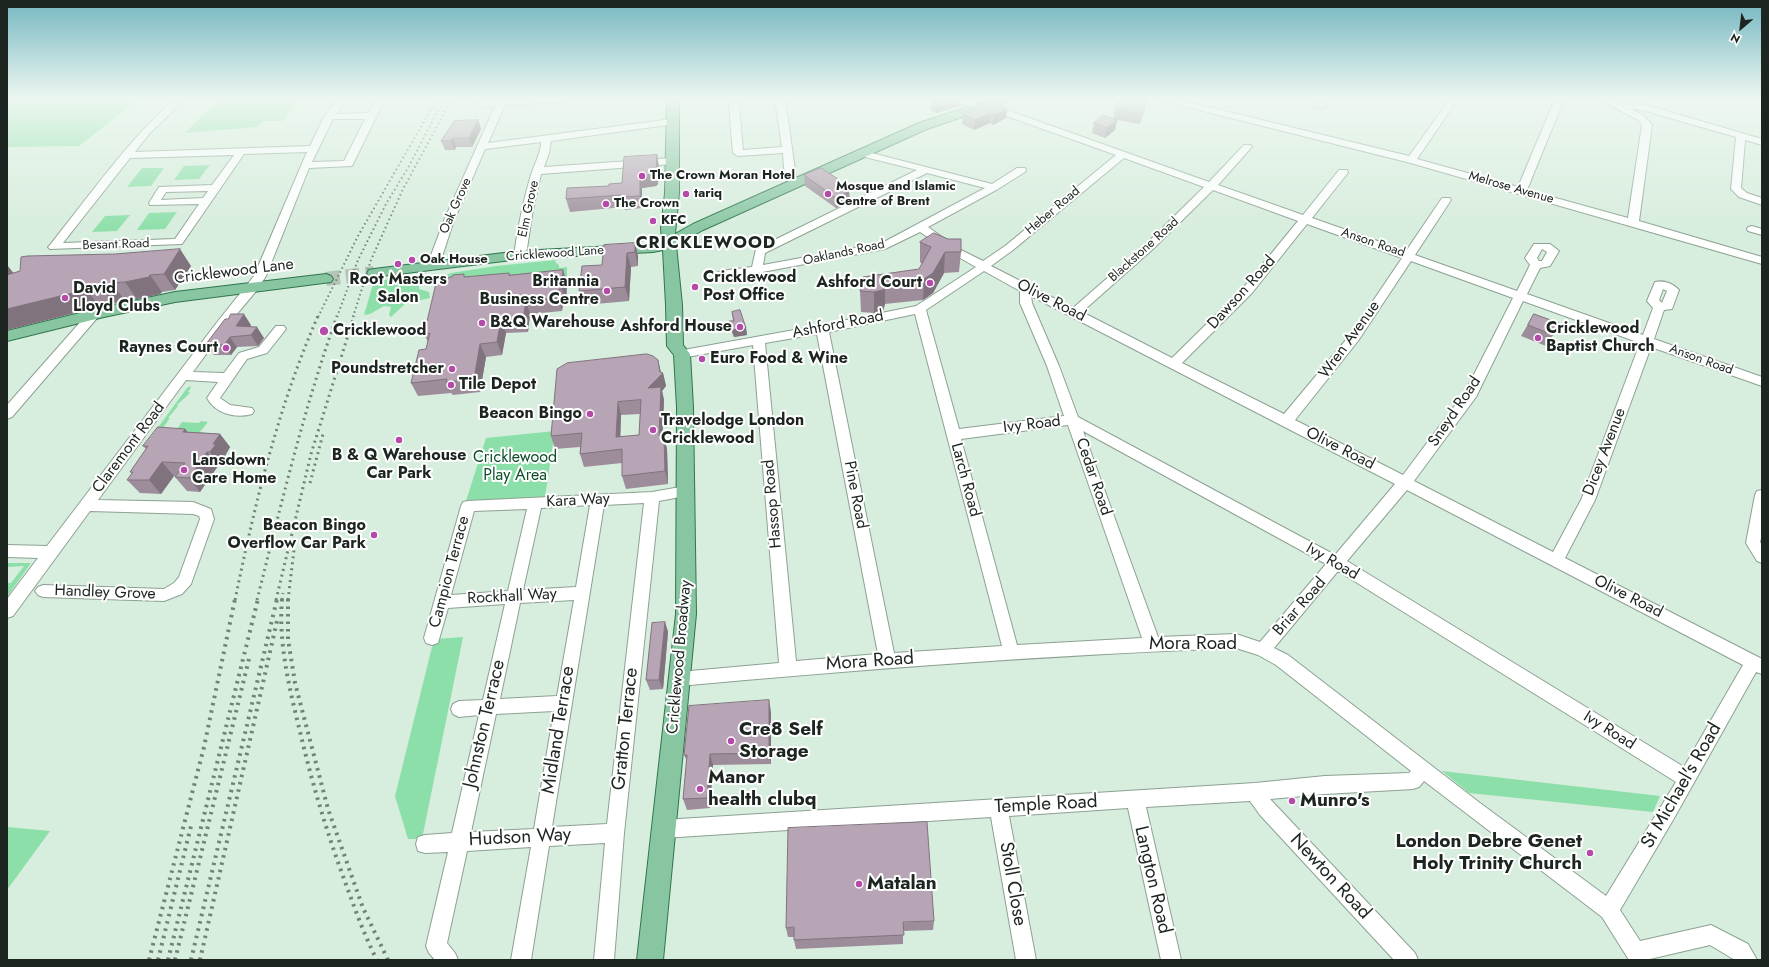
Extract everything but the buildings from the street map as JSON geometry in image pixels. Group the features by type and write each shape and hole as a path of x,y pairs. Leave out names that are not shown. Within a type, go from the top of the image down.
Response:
{"main road":[{"name":"Cricklewood Broadway","path":"650,960 686,608 685,407 682,354 675,346 674,237 669,219 671,200 672,144"},
{"path":"674,237 881,144"},
{"name":"Cricklewood Lane","path":"374,273 434,262 571,251 624,250 640,247 647,248 674,237"},
{"name":"Cricklewood Lane","path":"7,336 94,314 175,297 326,278"}],"street":[{"path":"127,155 137,144"},
{"name":"Claremont Road","path":"7,611 222,324 254,287 260,276 305,165 315,144"},
{"path":"305,165 348,164 358,144"},
{"name":"Oak Grove","path":"434,262 448,223 483,144"},
{"path":"482,147 527,144"},
{"name":"Elm Grove","path":"520,255 527,207 546,144"},
{"path":"737,144 738,153 788,150"},
{"path":"787,144 791,178 796,183"},
{"name":"Anson Road","path":"1094,144 1762,382"},
{"name":"Melrose Avenue","path":"1347,144 1411,160 1762,261"},
{"path":"1411,160 1422,144"},
{"path":"1521,191 1541,144"},
{"path":"1633,223 1644,144"},
{"path":"1740,144 1736,190 1743,195 1762,202"},
{"name":"Blackstone Road","path":"1074,312 1150,247 1212,185 1247,147"},
{"path":"127,155 313,149"},
{"path":"216,188 163,189 154,203 206,201 216,188 241,151"},
{"path":"860,153 994,186"},
{"name":"Heber Road","path":"983,266 1009,248 1122,154"},
{"name":"Besant Road","path":"127,155 54,247 178,242 206,201"},
{"path":"537,171 672,161"},
{"path":"757,270 760,251 928,169"},
{"name":"Oaklands Road","path":"721,274 757,270 886,246 1021,170"},
{"name":"Dawson Road","path":"1174,364 1248,290 1343,172"},
{"name":"Wren Avenue","path":"1286,421 1354,338 1446,200"},
{"name":"Olive Road","path":"920,227 955,251 1026,289 1074,312 1405,482 1757,665"},
{"name":"Sneyd Road","path":"1337,563 1405,482 1471,394 1536,265"},
{"name":"Ashford Road","path":"682,354 701,352 920,309 983,266"},
{"name":"Cedar Road","path":"1026,289 1026,303 1053,366 1152,643"},
{"name":"Dicey Avenue","path":"1556,560 1588,500 1659,307"},
{"name":"Larch Road","path":"920,309 1010,651"},
{"path":"7,414 94,314"},
{"path":"247,411 227,410 214,401 213,398 243,356 263,350 280,329"},
{"name":"Pine Road","path":"822,329 887,661"},
{"name":"Hassop Road","path":"758,340 788,668"},
{"path":"183,376 228,378"},
{"name":"Ivy Road","path":"953,435 1073,420 1337,563 1686,779"},
{"name":"Kara Way","path":"468,506 652,497 686,491"},
{"path":"1762,495 1753,543 1762,556"},
{"name":"Gratton Terrace","path":"604,960 615,833 652,497"},
{"name":"Midland Terrace","path":"521,960 598,500"},
{"name":"Johnston Terrace","path":"442,953 460,842 488,708 535,503"},
{"name":"Handley Grove","path":"43,590 164,595 177,590 186,580 207,519 206,513 193,508 87,505"},
{"name":"Campion Terrace","path":"432,638 468,506"},
{"path":"7,551 52,552"},
{"name":"Briar Road","path":"1263,650 1337,563"},
{"name":"Rockhall Way","path":"442,602 582,593"},
{"name":"Mora Road","path":"679,679 788,668 1010,651 1152,643 1236,641 1263,650 1282,660 1423,770 1609,910 1638,956"},
{"name":"St Michael's Road","path":"1609,910 1686,779 1757,665"},
{"path":"459,709 564,704"},
{"name":"Temple Road","path":"663,829 1135,800 1255,792 1325,785 1413,781 1423,770"},
{"name":"Newton Road","path":"1255,792 1266,809 1408,960"},
{"name":"Langton Road","path":"1135,800 1171,960"},
{"name":"Stoll Close","path":"999,808 1026,960"},
{"name":"Hudson Way","path":"425,844 615,833"},
{"path":"1638,956 1712,935 1741,951 1747,960"}],"green space":[{"path":"7,144 81,144 79,146 7,147"},
{"path":"210,165 199,179 174,180 184,166"},
{"path":"142,168 164,168 151,186 127,187"},
{"path":"177,212 165,229 137,230 149,213"},
{"path":"130,215 117,231 92,232 105,216"},
{"path":"556,260 555,262 559,265 559,268 567,267 567,279 513,284 436,288 433,284 437,279 451,273 496,266"},
{"path":"414,276 419,284 419,289 429,292 430,298 406,303 391,317 389,315 391,307 384,306 370,314 364,315 374,281"},
{"path":"190,386 191,388 188,392 190,393 177,405 178,406 168,418 170,418 163,428 151,437 187,388"},
{"path":"201,421 208,422 200,432 209,433 171,438 182,422 199,423"},
{"name":"Cricklewood Play Area","path":"555,431 545,497 466,501 486,438"},
{"path":"7,563 31,563 7,597 7,583 11,583 24,566 7,567"},
{"path":"463,637 422,839 408,839 395,796 432,647 436,639"},
{"path":"1442,771 1660,796 1653,812 1469,793"},
{"path":"7,827 50,831 7,890"}],"tunnel":[{"path":"326,279 374,273"}],"railway":[{"path":"318,317 358,236 411,144"},
{"path":"337,317 358,260 386,204 420,144"},
{"path":"353,317 371,260 403,189 427,144"},
{"path":"235,600 251,528 279,420 318,316"},
{"path":"257,600 304,421 337,316"},
{"path":"276,600 311,454 354,316"},
{"path":"310,483 323,434"},
{"path":"288,600 294,550"},
{"path":"282,600 283,593"},
{"path":"149,960 204,747 235,599"},
{"path":"168,960 258,599"},
{"path":"191,960 277,599"},
{"path":"282,599 282,635 286,670 307,759 322,814 340,869 361,924 377,960"},
{"path":"288,600 288,639 295,683 328,809 363,908 388,960"},
{"path":"200,960 277,621"},
{"path":"175,960 250,655"},
{"path":"158,960 192,822"}],"place":[{"name":"The Crown Moran Hotel","path":"642,176"},
{"name":"tariq","path":"686,194"},
{"name":"Mosque and Islamic Centre of Brent","path":"828,194"},
{"name":"The Crown","path":"606,204"},
{"name":"KFC","path":"653,221"},
{"name":"Oak House","path":"412,260"},
{"name":"Root Masters Salon","path":"398,264"},
{"name":"Ashford Court","path":"930,283"},
{"name":"Cricklewood Post Office","path":"695,287"},
{"name":"Britannia Business Centre","path":"607,291"},
{"name":"David Lloyd Clubs","path":"65,298"},
{"name":"B&Q Warehouse","path":"482,323"},
{"name":"Ashford House","path":"740,327"},
{"name":"Cricklewood","path":"324,331"},
{"name":"Cricklewood Baptist Church","path":"1538,338"},
{"name":"Raynes Court","path":"226,348"},
{"name":"Euro Food & Wine","path":"702,359"},
{"name":"Poundstretcher","path":"452,369"},
{"name":"Tile Depot","path":"451,385"},
{"name":"Beacon Bingo","path":"590,414"},
{"name":"Travelodge London Cricklewood","path":"653,430"},
{"name":"B & Q Warehouse Car Park","path":"399,440"},
{"name":"Lansdown Care Home","path":"184,470"},
{"name":"Beacon Bingo Overflow Car Park","path":"374,535"},
{"name":"Cre8 Self Storage","path":"731,741"},
{"name":"Manor health clubq","path":"700,789"},
{"name":"Munro's","path":"1292,801"},
{"name":"London Debre Genet Holy Trinity Church","path":"1590,853"},
{"name":"Matalan","path":"859,884"}],"district":[{"name":"CRICKLEWOOD","path":"706,244"}]}
